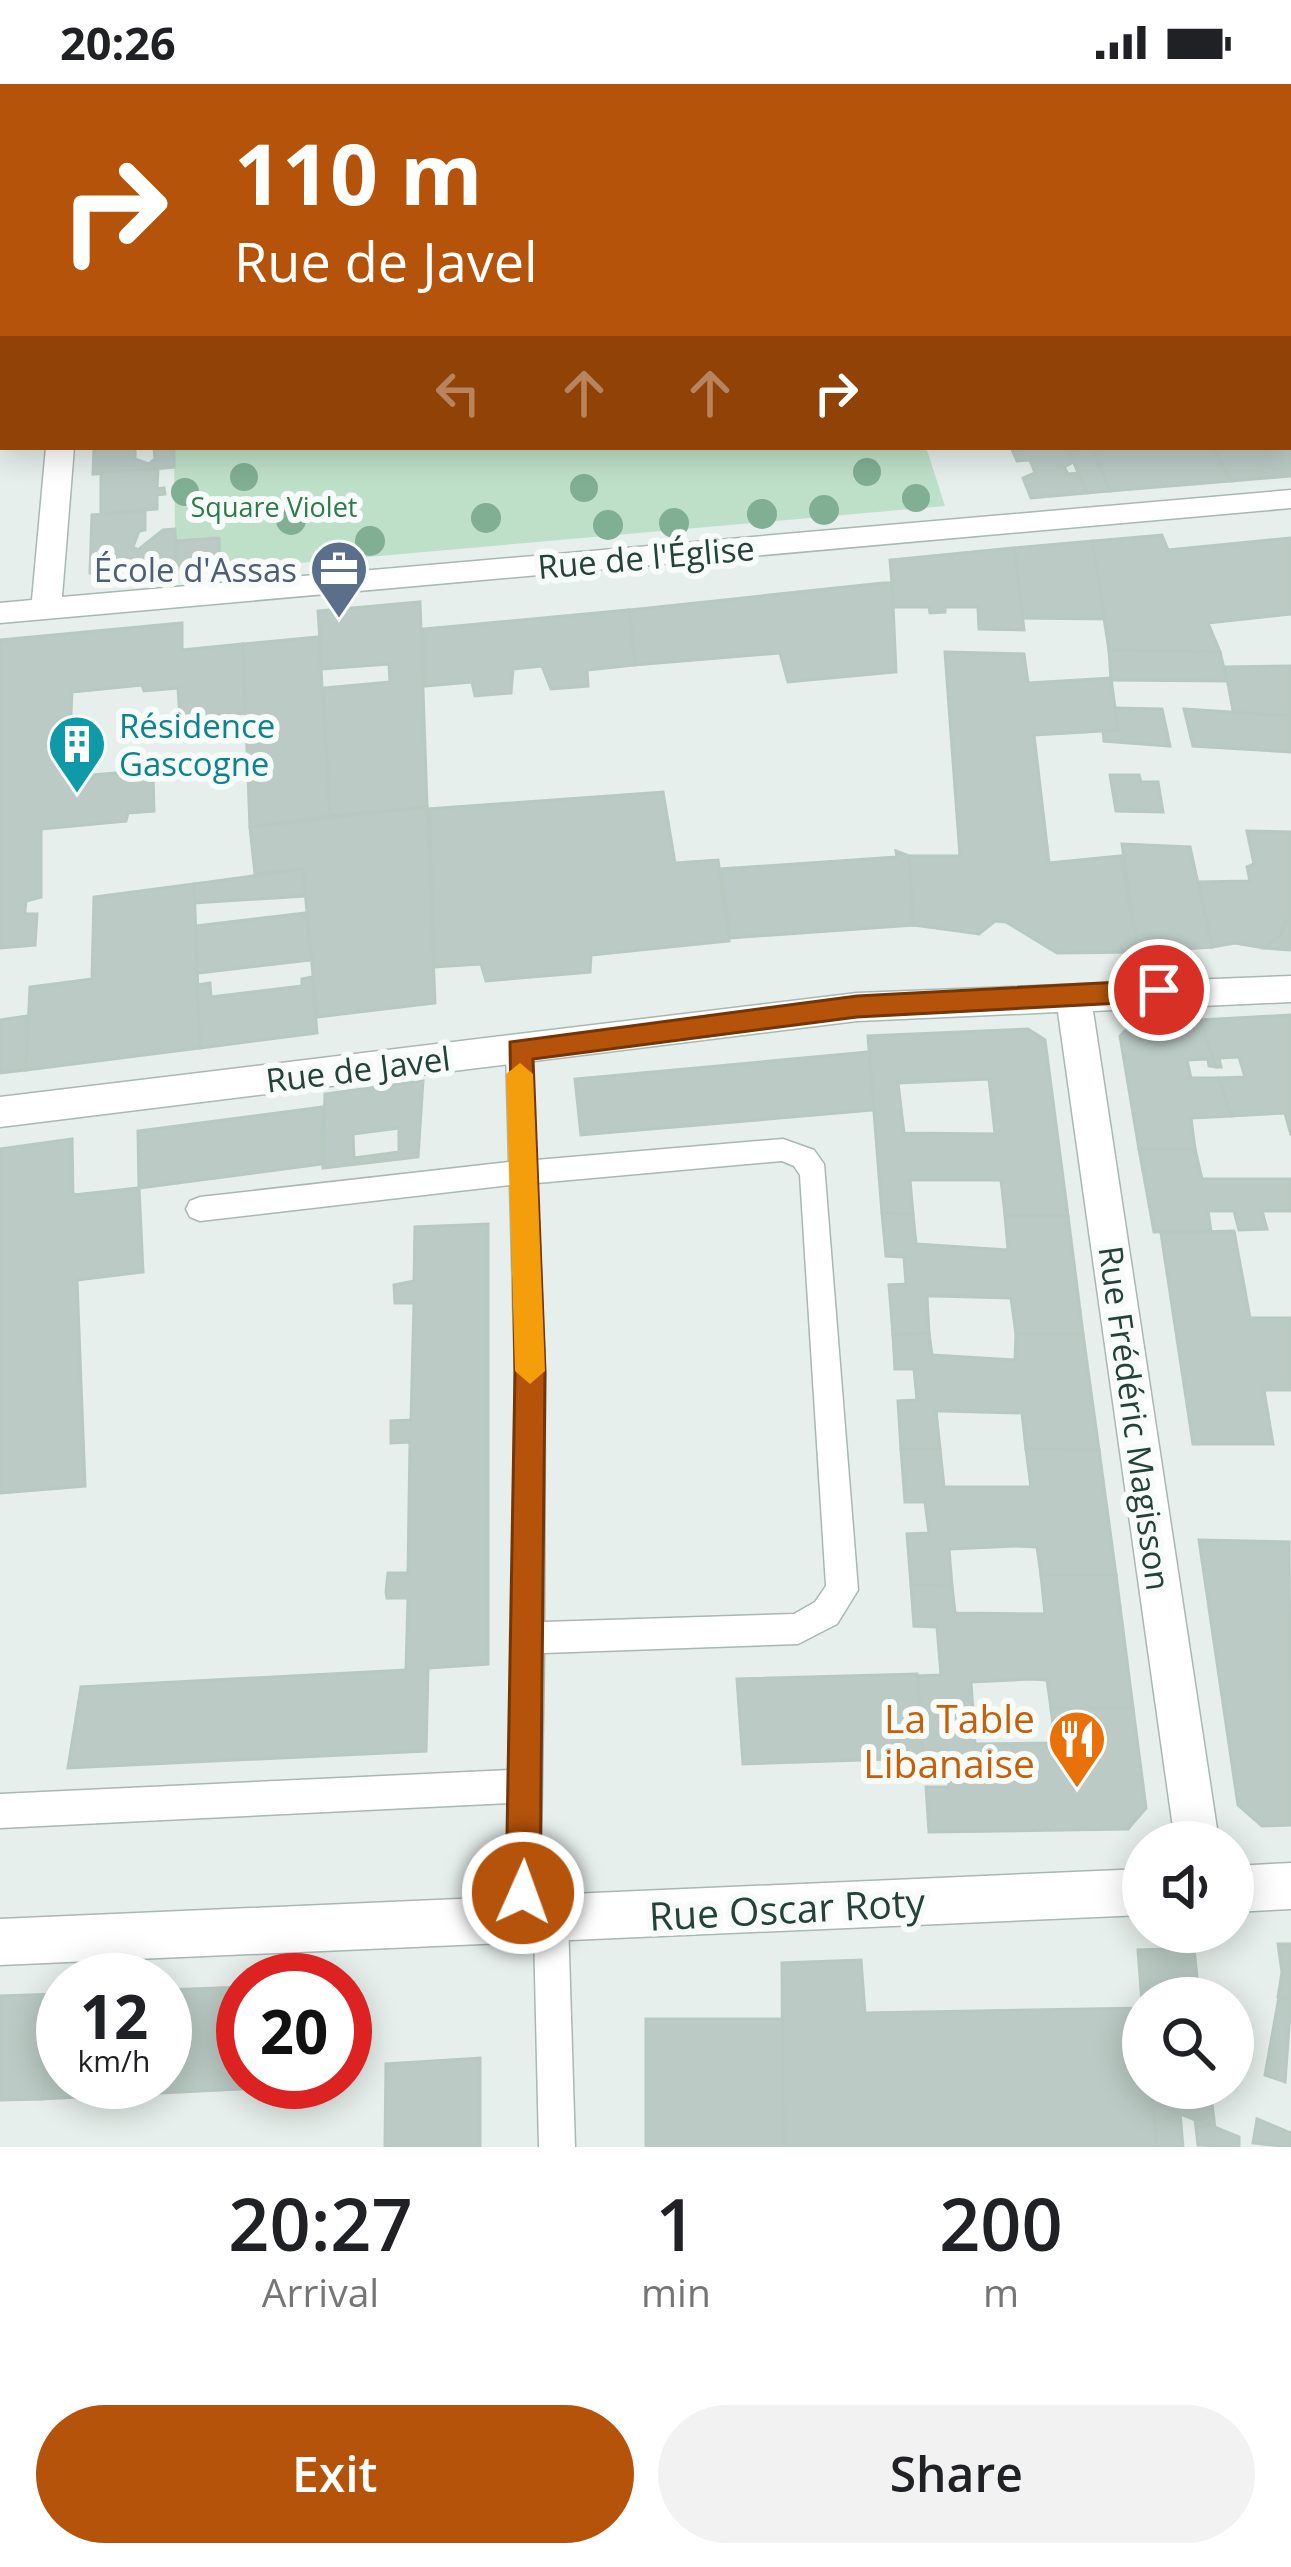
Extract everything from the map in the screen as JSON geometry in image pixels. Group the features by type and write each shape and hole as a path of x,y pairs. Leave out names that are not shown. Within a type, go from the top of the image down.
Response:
{"street":[{"path":"46,608 60,450"},
{"name":"Rue de l'Église","path":"0,613 1291,499"},
{"name":"Rue de Javel","path":"0,1112 857,1007 1291,988"},
{"name":"Rue Frédéric Magisson","path":"1073,994 1194,1821"},
{"path":"1254,1888 1291,1886"},
{"name":"Rue Oscar Roty","path":"0,1942 1122,1893"}],"lane":[{"path":"519,1050 526,1172 527,1786 557,2147"},
{"path":"200,1209 526,1172 783,1150 805,1158 814,1172 842,1591 826,1613 798,1629 528,1638"},
{"path":"0,1810 527,1786"}],"green space":[{"name":"Square Violet","path":"174,450 927,450 945,506 220,570 219,538 175,541"}],"building":[{"path":"94,450 135,450 135,459 149,464 155,459 154,450 174,450 174,467 93,474"},
{"path":"1012,450 1068,450 1073,462 1064,467 1068,474 1078,473 1087,493 1031,498 1023,478 1035,473 1030,460 1017,461"},
{"path":"1068,450 1093,450 1110,491 1087,493"},
{"path":"1093,450 1215,450 1231,481 1110,491"},
{"path":"1214,450 1290,450 1291,476 1231,481"},
{"path":"158,468 157,489 164,488 165,494 157,495 157,509 101,514 101,473"},
{"path":"145,511 145,530 139,531 133,547 138,550 163,530 175,529 177,574 105,581 90,573 92,515"},
{"path":"1162,535 1168,550 1291,538 1291,614 1208,623 1220,652 1109,650 1092,541"},
{"path":"219,538 220,570 177,574 175,541"},
{"path":"1092,541 1105,619 1023,618 1014,548"},
{"path":"1014,548 1024,630 979,629 978,607 945,607 945,612 930,613 929,607 894,607 890,560"},
{"path":"892,583 896,672 788,682 780,653 635,665 629,610"},
{"path":"420,602 427,807 330,816 323,688 390,682 389,664 322,669 318,611"},
{"path":"629,610 635,665 587,670 588,686 551,689 542,666 513,669 511,693 475,696 472,682 424,686 423,629"},
{"name":"Résidence Gascogne","path":"182,623 182,650 243,644 245,713 180,718 178,688 144,691 142,685 72,692 68,777 126,772 128,779 153,777 154,811 128,813 126,821 41,829 41,897 26,901 25,909 25,914 37,914 35,945 0,948 0,640"},
{"path":"319,637 330,816 250,827 243,644"},
{"path":"1109,650 1220,652 1227,681 1111,680"},
{"path":"945,652 1024,654 1028,683 1111,678 1118,730 1034,735 1049,863 1121,856 1138,952 1057,953 1006,922 995,921 979,934 913,925 909,856 960,856"},
{"path":"1291,666 1291,716 1234,716 1225,667"},
{"path":"1115,708 1162,709 1170,746 1104,741 1103,731 1118,730"},
{"path":"1184,709 1291,716 1291,752 1193,746"},
{"path":"1110,775 1139,775 1141,782 1158,782 1163,812 1116,811"},
{"path":"663,792 675,863 718,860 729,941 591,955 590,972 486,981 481,964 435,967 429,809"},
{"path":"427,807 435,1003 317,1017 303,869 255,874 250,827"},
{"path":"1247,831 1291,832 1291,923 1285,922 1281,935 1264,948 1235,943 1212,947 1199,882 1250,881 1247,867 1254,864"},
{"path":"1122,844 1190,847 1212,947 1138,952"},
{"path":"896,851 909,856 913,925 730,938 721,869 897,857"},
{"path":"303,869 305,896 195,903 194,884"},
{"path":"194,884 200,1048 26,1070 30,987 92,979 94,897"},
{"path":"306,913 311,960 198,973 195,926"},
{"path":"1285,922 1291,923 1291,950 1264,948 1281,935"},
{"path":"312,977 317,1033 200,1048 197,985 210,983 211,997 302,986 302,979"},
{"path":"1291,1015 1291,1135 1285,1113 1231,1116 1219,1078 1245,1077 1239,1057 1219,1058 1221,1067 1216,1067 1200,1020"},
{"path":"27,1016 26,1070 0,1073 0,1020"},
{"path":"1200,1020 1216,1067 1209,1066 1208,1059 1187,1060 1191,1078 1219,1078 1231,1116 1191,1118 1195,1149 1139,1149 1120,1036 1132,1024"},
{"path":"1028,1029 1045,1040 1068,1216 1005,1215 1001,1180 910,1180 913,1214 882,1213 868,1036","holes":["989,1079 995,1134 904,1133 898,1083"]},
{"path":"869,1052 874,1110 581,1135 575,1079"},
{"path":"423,1081 418,1157 323,1168 325,1094","holes":["399,1128 399,1152 354,1158 353,1134"]},
{"path":"323,1107 322,1164 139,1188 138,1131"},
{"path":"72,1139 73,1195 139,1188 143,1272 77,1280 85,1486 0,1493 0,1149"},
{"path":"1139,1149 1195,1149 1202,1179 1291,1179 1291,1211 1262,1211 1267,1229 1239,1230 1234,1211 1208,1211 1211,1231 1154,1232"},
{"path":"882,1213 913,1214 916,1244 1008,1250 1005,1215 1068,1216 1083,1334 1016,1334 1011,1298 927,1296 929,1333 893,1335 889,1285 906,1284 904,1257 886,1256"},
{"path":"488,1224 488,1664 428,1668 426,1751 68,1768 81,1687 406,1670 408,1598 387,1598 386,1592 388,1573 408,1573 410,1442 391,1443 391,1421 411,1420 414,1303 395,1303 394,1285 414,1281 415,1227"},
{"path":"1234,1231 1250,1318 1291,1318 1291,1390 1264,1390 1273,1444 1193,1444 1161,1233"},
{"path":"929,1333 932,1355 1015,1360 1016,1334 1083,1334 1099,1450 1026,1449 1022,1413 942,1411 936,1411 940,1449 901,1449 898,1401 917,1400 914,1369 895,1369 893,1335"},
{"path":"901,1449 940,1449 944,1487 1031,1487 1026,1449 1099,1450 1116,1575 1041,1575 1037,1547 949,1549 952,1586 911,1585 907,1534 929,1533 925,1502 905,1502"},
{"path":"1199,1540 1289,1542 1291,1825 1262,1826 1238,1805"},
{"path":"1041,1575 1116,1575 1133,1708 1051,1708 1047,1680 1032,1679 971,1682 973,1712 920,1712 918,1676 941,1675 937,1627 914,1626 911,1585 952,1586 955,1613 1045,1614"},
{"path":"917,1674 923,1758 743,1764 737,1679"},
{"path":"1051,1708 1133,1708 1146,1808 1135,1821 1122,1821 1122,1829 929,1832 926,1787 949,1787 946,1751 923,1751 920,1712 973,1712 975,1744 1055,1743"},
{"path":"1278,1944 1291,1944 1291,2000 1278,1997 1282,1972"},
{"path":"1138,1953 1194,1953 1197,1977 1140,1977"},
{"path":"861,1960 865,2013 1122,2008 1122,2109 1153,2109 1157,2147 783,2147 782,1963"},
{"path":"216,1988 216,2090 192,2092 192,1989"},
{"path":"36,1995 36,2099 0,2100 0,1996"},
{"path":"1279,1997 1291,2000 1285,2082 1265,2075"},
{"path":"646,2019 783,2019 783,2147 646,2147"},
{"path":"480,2058 480,2147 385,2147 386,2064"},
{"path":"1154,2109 1180,2114 1183,2147 1157,2147"},
{"path":"1168,2109 1213,2109 1215,2128"},
{"path":"1195,2119 1239,2137 1239,2147 1198,2145"},
{"path":"1257,2119 1291,2133 1291,2147 1253,2143"}],"slow traffic":[{"path":"520,1074 530,1371"}],"place":[{"name":"École d'Assas","path":"339,620"},
{"name":"Résidence Gascogne","path":"77,795"},
{"name":"La Table Libanaise","path":"1077,1790"}],"route":[{"path":"523,1893 530,1372 519,1050 857,1007 1159,990"}]}
